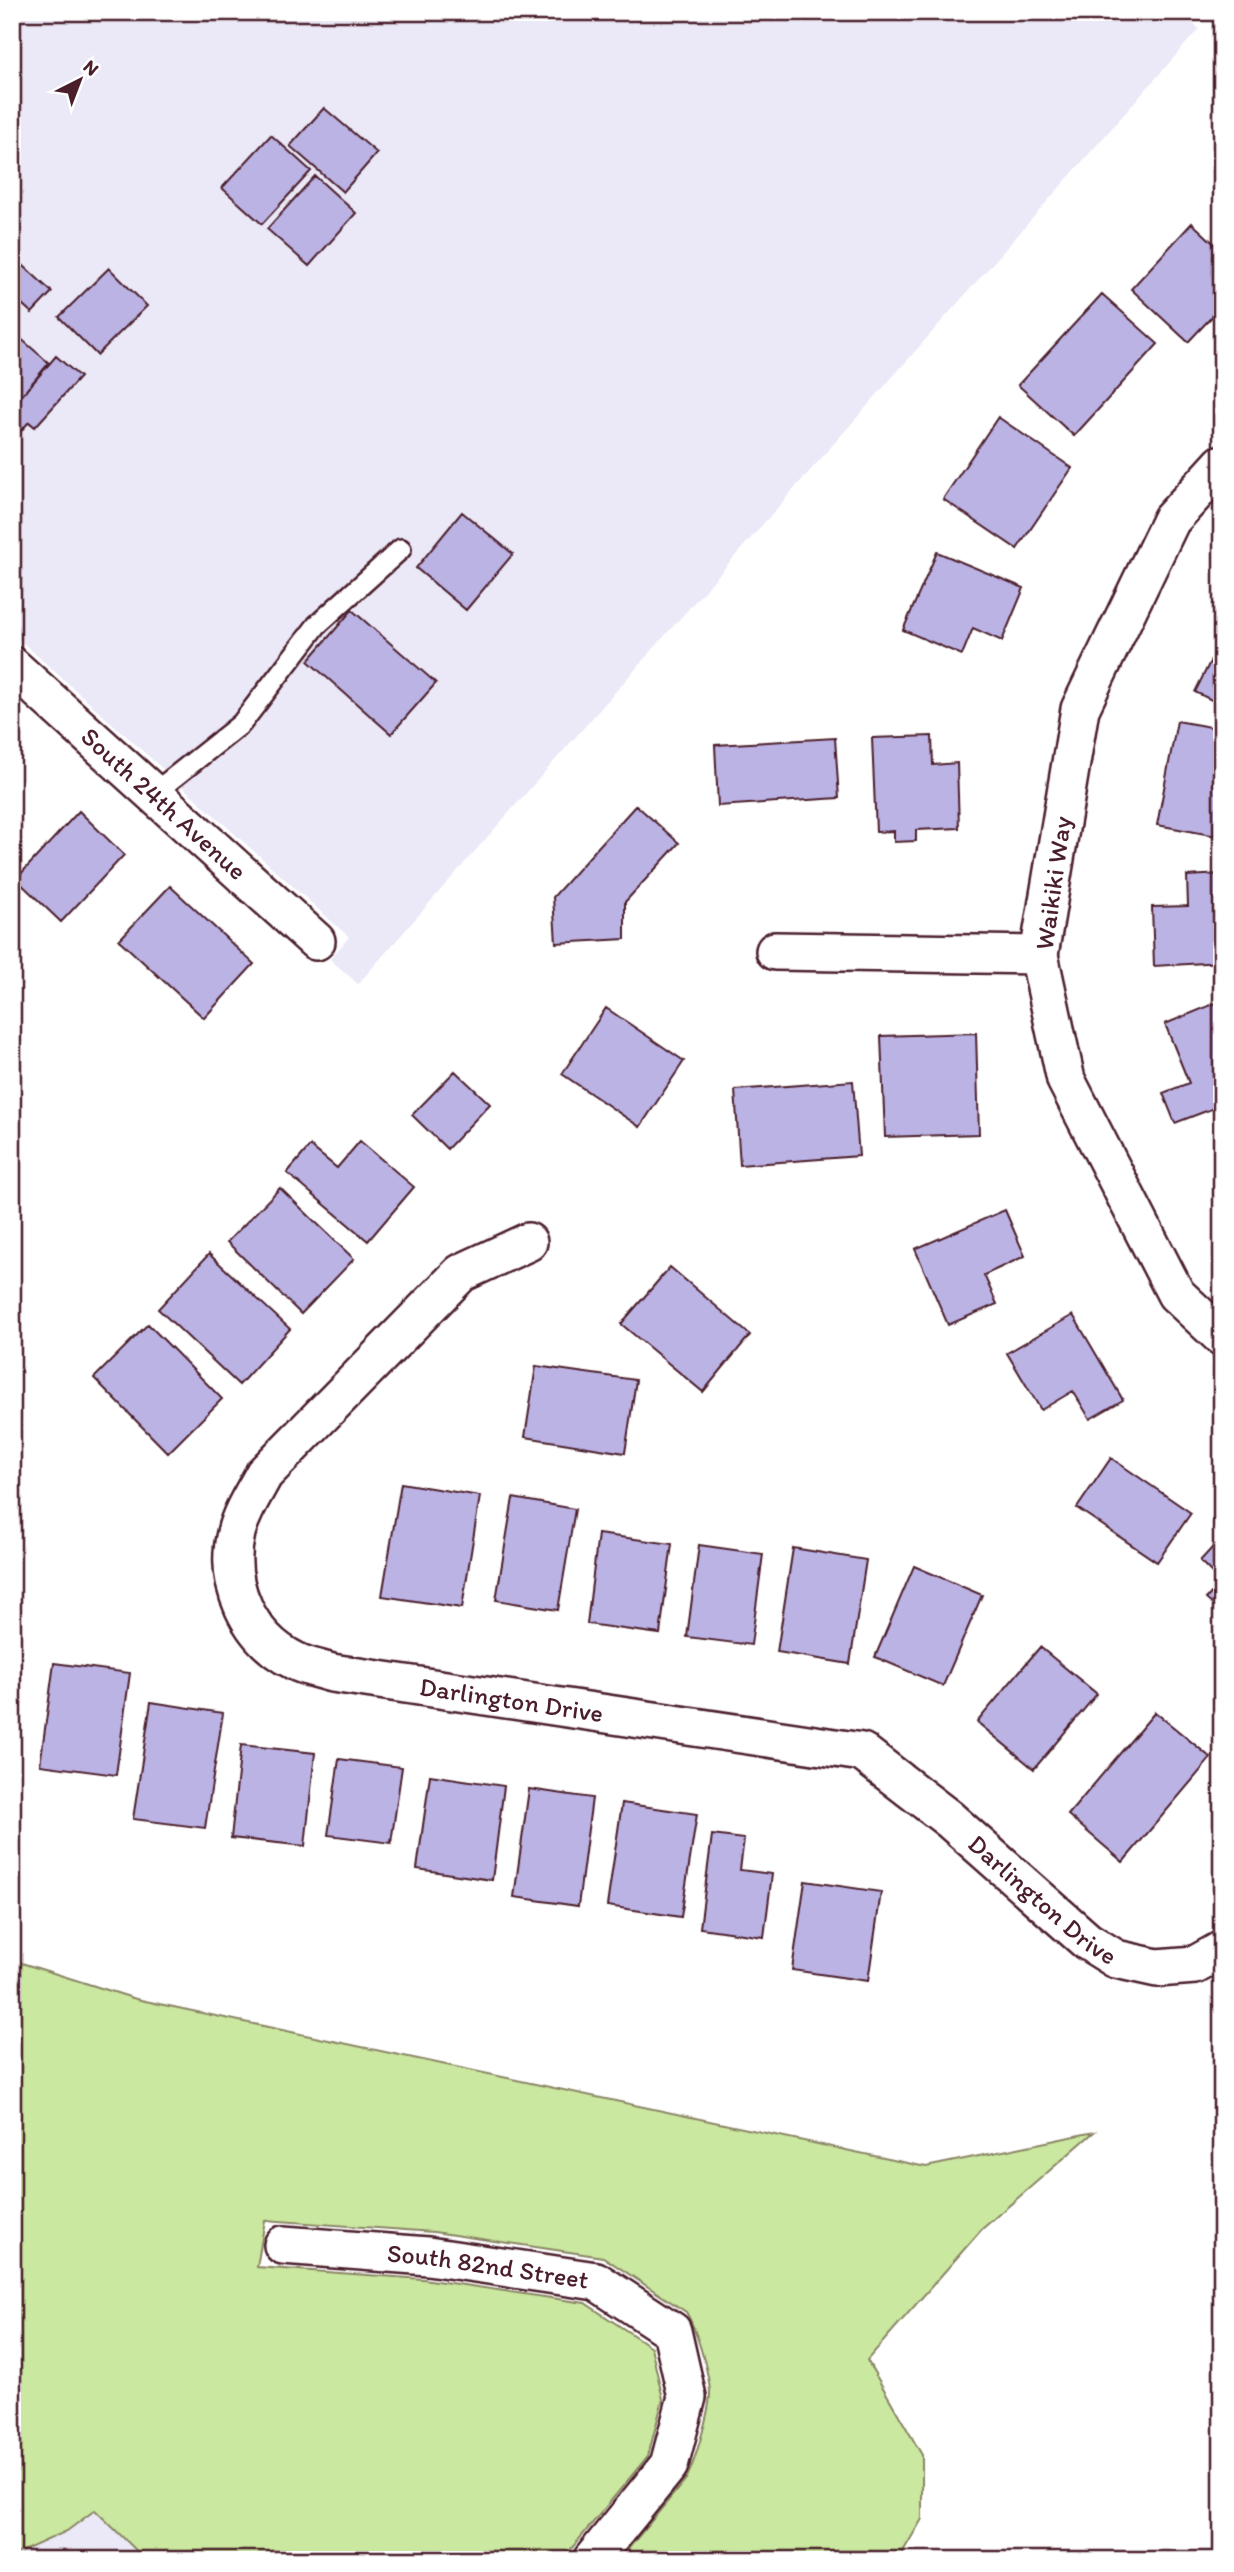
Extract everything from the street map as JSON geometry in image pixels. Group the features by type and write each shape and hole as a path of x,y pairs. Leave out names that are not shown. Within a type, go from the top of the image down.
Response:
{"street":[{"name":"Waikiki Way","path":"1222,464 1171,520 1080,709 1040,955 1066,1080 1176,1294 1222,1337"},
{"name":"South 24th Avenue","path":"12,666 316,941"},
{"path":"775,951 1040,955"},
{"name":"Darlington Drive","path":"528,1242 461,1273 264,1474 246,1505 236,1531 232,1556 240,1602 254,1628 275,1648 295,1661 332,1673 862,1752 950,1819 1087,1941 1116,1959 1157,1968 1195,1965 1222,1950"},
{"name":"South 82nd Street","path":"284,2245 428,2256 596,2281 672,2332 687,2396 669,2465 592,2560"}],"lane":[{"path":"154,793 242,724 317,625 401,549"}],"shaded area":[{"path":"12,12 1182,12 1199,29 358,984 330,959 349,937 12,633"},
{"path":"95,2510 146,2560 12,2560 12,2556 67,2531"}],"green space":[{"path":"12,1960 136,1999 926,2167 1094,2132 982,2229 867,2360 922,2455 922,2519 898,2560 619,2560 686,2479 702,2435 710,2390 701,2350 686,2312 603,2257 434,2232 265,2220 257,2267 423,2279 585,2303 651,2347 663,2399 648,2456 562,2560 146,2560 95,2510 67,2531 12,2556"}],"building":[{"path":"324,108 377,153 343,192 290,146"},
{"path":"271,135 311,171 262,224 222,188"},
{"path":"315,176 356,213 309,266 267,229"},
{"path":"1192,223 1222,251 1222,306 1188,342 1131,289"},
{"path":"12,255 52,292 32,313 12,295"},
{"path":"109,268 147,306 97,355 59,317"},
{"path":"1102,294 1158,344 1074,436 1018,385"},
{"path":"12,331 49,363 12,407"},
{"path":"56,356 80,377 35,427 29,422 12,441 12,407"},
{"path":"998,417 1072,468 1017,549 943,499"},
{"path":"462,512 513,554 466,610 416,568"},
{"path":"937,552 1024,588 1002,641 973,628 962,655 903,630"},
{"path":"352,610 436,683 391,734 308,661"},
{"path":"1222,638 1222,705 1195,692"},
{"path":"1177,721 1222,729 1222,837 1157,825"},
{"path":"932,736 933,765 957,763 959,828 916,830 916,841 894,842 894,831 876,832 872,738"},
{"path":"835,738 839,798 718,806 715,745"},
{"path":"636,805 679,843 625,902 625,939 556,943 553,897"},
{"path":"79,811 124,855 61,922 16,879"},
{"path":"1222,874 1222,962 1154,966 1152,907 1188,906 1187,876"},
{"path":"170,886 254,964 204,1018 119,940"},
{"path":"1216,1003 1222,1018 1222,1105 1175,1123 1163,1093 1189,1083 1165,1024"},
{"path":"606,1008 684,1061 640,1127 562,1074"},
{"path":"976,1033 979,1134 885,1137 881,1036"},
{"path":"455,1071 490,1104 447,1149 412,1115"},
{"path":"853,1081 859,1156 740,1165 735,1090"},
{"path":"360,1141 414,1187 368,1241 287,1173 310,1146 337,1168"},
{"path":"280,1188 354,1259 301,1314 227,1242"},
{"path":"1005,1210 1025,1256 984,1275 997,1304 948,1325 915,1249"},
{"path":"209,1254 290,1329 239,1385 158,1309"},
{"path":"670,1267 750,1335 703,1392 621,1324"},
{"path":"1073,1315 1123,1400 1090,1419 1073,1391 1041,1410 1007,1353"},
{"path":"148,1324 222,1399 168,1453 94,1378"},
{"path":"536,1366 636,1380 625,1453 525,1437"},
{"path":"1111,1458 1191,1513 1157,1562 1077,1508"},
{"path":"401,1483 480,1496 462,1608 382,1596"},
{"path":"513,1498 575,1509 558,1610 496,1600"},
{"path":"598,1534 672,1544 660,1634 587,1624"},
{"path":"1222,1537 1222,1613 1206,1599 1221,1582 1200,1561"},
{"path":"699,1545 763,1554 751,1645 687,1637"},
{"path":"793,1548 866,1560 850,1664 777,1652"},
{"path":"914,1566 982,1595 943,1686 875,1657"},
{"path":"1040,1647 1097,1694 1034,1769 977,1722"},
{"path":"54,1663 130,1673 116,1775 40,1765"},
{"path":"151,1702 223,1713 205,1828 133,1819"},
{"path":"1155,1712 1211,1758 1123,1862 1068,1815"},
{"path":"241,1745 315,1753 305,1846 231,1838"},
{"path":"339,1759 402,1767 391,1843 328,1835"},
{"path":"430,1775 504,1786 492,1880 417,1869"},
{"path":"529,1789 592,1798 578,1906 514,1897"},
{"path":"622,1803 697,1814 681,1917 607,1906"},
{"path":"712,1835 744,1839 740,1870 772,1874 764,1937 700,1928"},
{"path":"805,1881 881,1892 868,1981 792,1970"}]}
